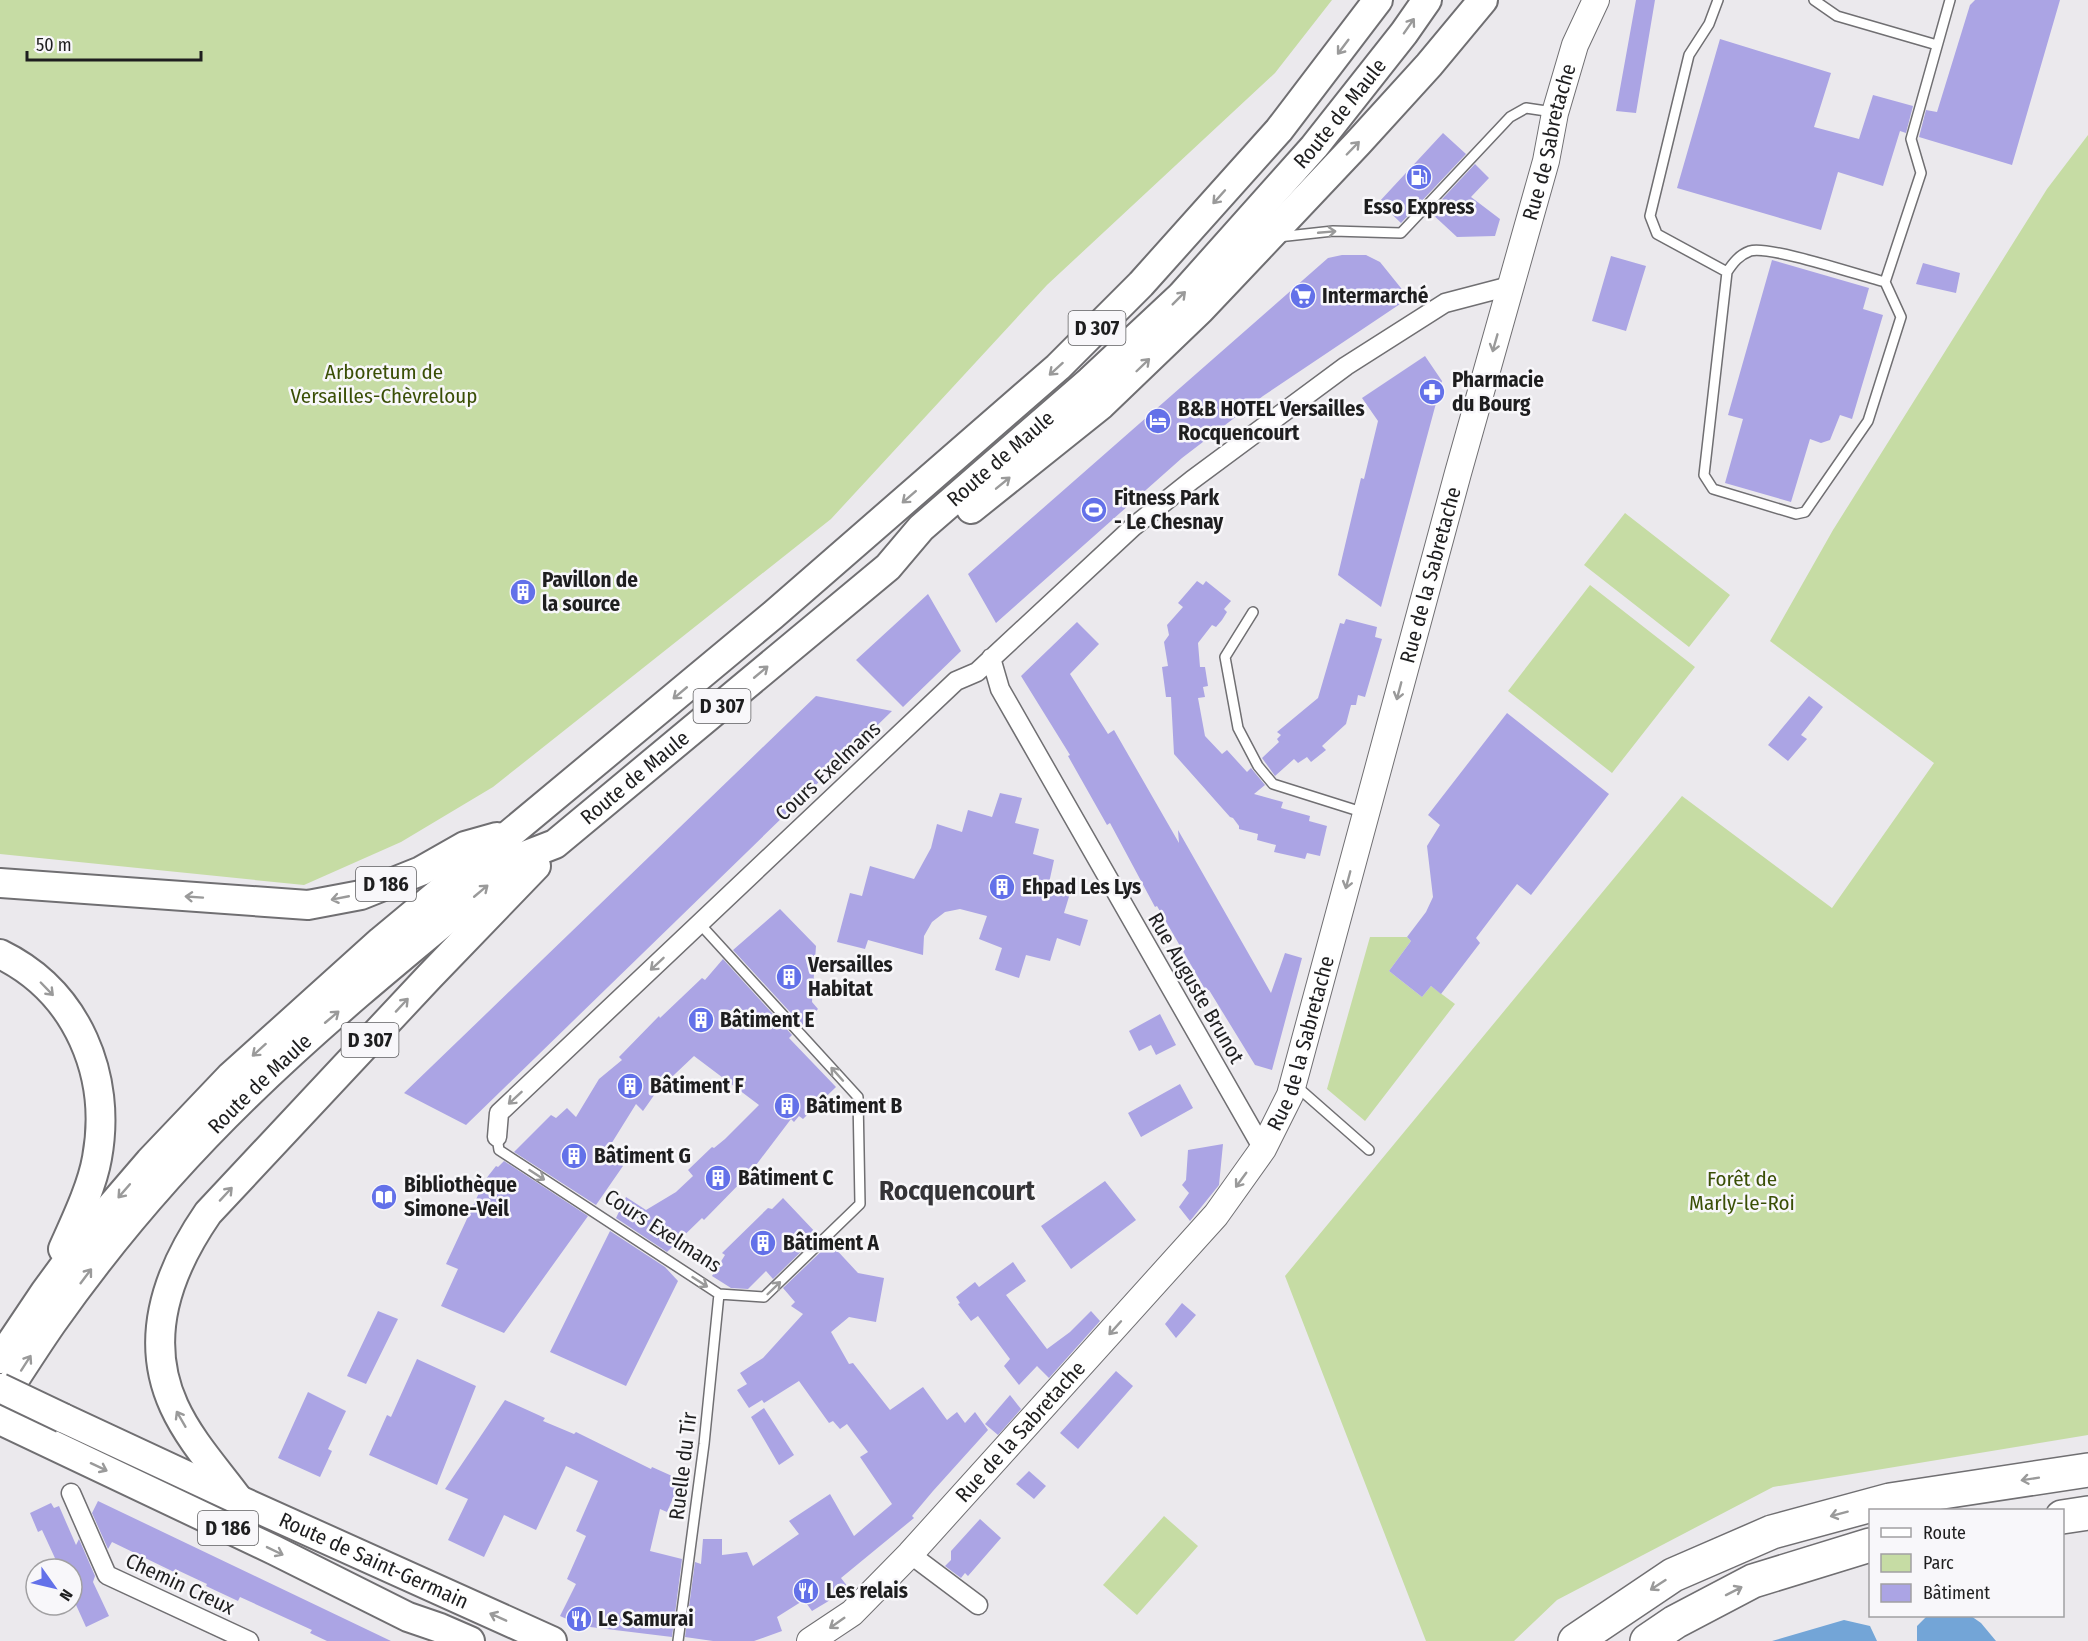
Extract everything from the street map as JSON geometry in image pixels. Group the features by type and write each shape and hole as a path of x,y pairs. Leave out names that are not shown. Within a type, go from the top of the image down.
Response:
{"highway":[{"path":"1575,1641 1673,1575 1772,1532 1890,1500 2088,1470"},
{"path":"2064,1517 2088,1513"},
{"path":"1647,1641 1675,1622 1753,1581 1869,1545"}],"main road":[{"name":"Route de Maule","path":"0,1359 89,1232 150,1161 230,1077 381,941 773,615 1058,367 1141,284 1279,130 1378,0"},
{"name":"Route de Maule","path":"0,1402 51,1323 110,1245 170,1175 245,1096 312,1035 524,855 555,844 888,567 921,528 1253,235 1314,147 1404,33 1427,0"},
{"path":"1253,235 1421,74 1483,0"},
{"name":"D 186","path":"0,883 308,904 361,895 421,870 465,846 511,832"},
{"name":"D 307","path":"239,1500 193,1439 174,1406 163,1373 159,1331 169,1285 190,1239 208,1213 555,844"},
{"name":"D 307","path":"0,954 43,984 69,1014 87,1045 97,1081 102,1117 97,1161 79,1212 45,1292"},
{"name":"Route de Saint-Germain","path":"0,1388 239,1500 552,1641"},
{"name":"Route de Saint-Germain","path":"0,1420 274,1550 408,1617 470,1641"},
{"path":"408,1617 430,1641"}],"street":[{"name":"Rue de Sabretache","path":"1510,286 1546,161 1555,113 1575,45 1596,0"},
{"name":"Cours Exelmans","path":"497,1137 499,1113 956,681 977,672 1133,527 1192,480 1346,366 1445,303 1510,286"},
{"name":"Rue de la Sabretache","path":"810,1641 852,1613 910,1554 1208,1224 1263,1149 1290,1095 1510,286"},
{"name":"Rue Auguste Brunot","path":"991,658 1000,689 1263,1149"},
{"name":"Chemin Creux","path":"71,1493 107,1575 249,1641"},
{"path":"910,1554 978,1605"}],"lane":[{"path":"1718,0 1709,24 1689,55 1650,216 1657,234 1727,272"},
{"path":"1814,0 1837,16 1937,45"},
{"path":"1885,282 1774,251 1751,250 1734,260 1727,272 1704,475 1713,489 1796,514 1805,512 1868,421 1901,317 1885,282 1922,173 1911,139 1950,0"},
{"path":"1253,235 1333,231 1401,233 1510,117 1526,108 1555,113"},
{"path":"1253,612 1225,657 1238,728 1258,766 1273,784 1365,813"},
{"name":"Cours Exelmans","path":"497,1137 499,1150 719,1294 764,1298 860,1204 858,1097 699,923"},
{"path":"1293,1083 1369,1150"},
{"name":"Ruelle du Tir","path":"678,1641 704,1444 719,1294"}],"green space":[{"name":"Arboretum de Versailles-Chèvreloup","path":"0,0 1332,0 1275,73 1047,285 831,519 493,787 401,842 304,885 0,854"},
{"name":"Forêt de Marly-le-Roi","path":"2088,135 2088,1435 1773,1487 1557,1600 1514,1641 1426,1641 1285,1276 1682,796 1832,908 1934,763 1770,641 1833,530 2047,189"},
{"path":"1625,513 1730,595 1689,647 1584,565"},
{"path":"1590,585 1695,667 1612,773 1508,691"},
{"path":"1370,937 1407,937 1411,941 1389,971 1422,997 1431,986 1455,1004 1365,1121 1327,1089"},
{"path":"1164,1516 1198,1546 1137,1615 1103,1585"}],"water":[{"path":"1926,1617 1972,1617 1981,1623 1996,1641 1917,1641 1917,1626"},
{"path":"1844,1620 1870,1626 1877,1641 1772,1641"}],"building":[{"path":"1636,0 1655,0 1636,113 1616,111"},
{"path":"1975,0 2060,0 2012,165 1919,137 1926,110 1937,112 1970,5"},
{"path":"1720,39 1831,73 1814,127 1859,139 1873,95 1913,106 1906,133 1900,131 1883,186 1838,172 1821,230 1677,188"},
{"path":"1443,133 1466,154 1401,223 1379,202"},
{"path":"1475,164 1489,178 1471,197 1500,219 1495,236 1457,237 1430,212"},
{"path":"1342,255 1366,255 1380,262 1409,298 1263,396 1182,458 996,623 968,574 1328,258"},
{"path":"1611,256 1646,266 1626,331 1592,321"},
{"path":"1772,260 1869,288 1863,309 1883,315 1852,419 1840,415 1830,440 1821,443 1810,439 1791,502 1725,483 1743,419 1728,415"},
{"path":"1923,263 1960,273 1956,293 1916,284"},
{"path":"1425,356 1442,381 1381,607 1338,575 1361,478 1364,479 1378,421 1362,398"},
{"path":"1197,581 1203,585 1206,581 1231,601 1224,609 1227,612 1222,620 1216,627 1212,625 1198,643 1200,667 1205,667 1208,686 1203,687 1205,697 1198,698 1205,736 1222,754 1227,750 1247,772 1251,768 1265,785 1254,794 1283,802 1281,808 1310,816 1309,821 1327,826 1320,856 1307,853 1305,859 1274,852 1276,845 1257,840 1258,834 1239,829 1233,818 1174,754 1171,697 1166,697 1162,667 1168,666 1164,642 1169,635 1167,625 1183,607 1178,603"},
{"path":"928,594 961,651 903,707 856,660"},
{"path":"1346,619 1377,627 1375,637 1382,639 1365,697 1358,695 1356,705 1351,705 1346,724 1322,746 1326,750 1311,762 1307,757 1298,763 1294,759 1275,776 1262,758 1279,742 1277,739 1281,735 1277,732 1318,698 1340,623 1344,624"},
{"path":"1077,622 1099,644 1070,674 1108,734 1114,730 1179,843 1178,830 1271,993 1285,953 1302,958 1272,1070 1255,1065 1209,990 1206,991 1157,906 1155,907 1110,823 1107,825 1068,756 1070,755 1021,676"},
{"path":"816,696 892,711 466,1125 404,1093"},
{"path":"1809,696 1823,707 1801,735 1807,739 1788,761 1768,745"},
{"path":"1507,713 1609,794 1531,895 1517,884 1476,938 1480,943 1441,994 1431,986 1422,997 1389,971 1411,941 1407,937 1426,912 1433,897 1427,846 1440,825 1428,815"},
{"name":"Ehpad Les Lys","path":"1000,793 1022,798 1015,823 1039,829 1033,854 1054,860 1049,883 1071,890 1064,913 1088,920 1080,946 1057,938 1050,961 1026,955 1019,978 995,970 1002,948 979,939 987,916 960,909 945,912 932,922 924,936 923,955 868,940 865,949 837,942 850,893 862,896 870,866 914,879 931,848 937,824 962,832 968,810 992,817"},
{"name":"Versailles Habitat","path":"780,909 816,946 812,1002 818,1009 802,1025 733,950"},
{"path":"723,959 792,1035 789,1038 836,1087 803,1119 799,1116 794,1122 791,1119 750,1173 704,1220 702,1218 667,1252 616,1218 626,1197 646,1210 676,1192 693,1176 688,1170 712,1147 714,1148 725,1139 759,1105 694,1056 657,1091 643,1111 636,1104 608,1149 623,1166 596,1205 514,1152 551,1115 556,1118 567,1108 576,1117 599,1079 622,1060 619,1057 659,1016 660,1018 702,978 705,980"},
{"path":"1160,1014 1176,1045 1156,1055 1151,1045 1139,1051 1129,1031"},
{"path":"1180,1084 1193,1108 1141,1137 1128,1113"},
{"path":"1223,1144 1219,1185 1190,1221 1179,1207 1189,1193 1182,1185 1186,1180 1188,1150"},
{"path":"504,1161 588,1216 504,1333 441,1306 458,1269 446,1264 485,1180 496,1166 498,1167"},
{"path":"1105,1181 1136,1220 1071,1269 1041,1226"},
{"name":"Bâtiment A","path":"783,1198 818,1235 773,1279 766,1271 748,1289 731,1288 712,1276 725,1255 722,1253 768,1208 772,1209"},
{"path":"610,1231 665,1267 678,1281 626,1386 550,1352"},
{"path":"828,1245 830,1247 832,1245 858,1273 884,1278 876,1322 849,1317 831,1332 849,1364 853,1363 890,1410 923,1387 947,1420 957,1412 965,1423 975,1412 988,1430 933,1491 912,1516 914,1518 841,1578 848,1587 827,1602 812,1611 804,1600 777,1617 782,1631 754,1641 713,1641 685,1637 695,1562 701,1564 703,1539 722,1539 722,1555 747,1552 753,1566 799,1534 789,1521 830,1494 854,1536 892,1504 860,1457 868,1452 847,1424 840,1429 833,1421 829,1423 799,1381 764,1403 762,1400 749,1408 737,1390 747,1384 740,1373 763,1358 803,1314 791,1306 795,1302 783,1288"},
{"path":"1013,1262 1026,1281 1006,1295 1047,1349 1070,1332 1091,1311 1100,1321 1049,1378 1037,1366 1019,1385 1004,1366 1010,1359 978,1316 971,1321 958,1304 960,1303 956,1297 975,1282 979,1287"},
{"path":"1182,1303 1196,1315 1176,1338 1165,1324"},
{"path":"378,1311 398,1319 366,1384 347,1376"},
{"path":"417,1359 476,1386 437,1485 369,1455 387,1415 391,1417"},
{"path":"1116,1371 1133,1386 1078,1449 1060,1433"},
{"path":"308,1392 346,1411 328,1449 332,1451 320,1477 278,1458"},
{"path":"1010,1395 1021,1409 998,1435 985,1424"},
{"path":"505,1400 545,1418 543,1421 574,1434 576,1432 651,1469 652,1467 681,1480 667,1512 660,1509 650,1551 682,1559 672,1637 582,1626 560,1616 576,1584 567,1579 586,1536 576,1531 598,1481 566,1466 536,1530 504,1515 484,1557 448,1540 468,1499 445,1489"},
{"path":"764,1408 794,1455 779,1465 751,1417"},
{"path":"1029,1471 1046,1486 1034,1499 1016,1484"},
{"path":"98,1501 391,1641 327,1641 310,1633 312,1630 240,1597 238,1601 175,1569 174,1572 112,1542 108,1549 92,1513"},
{"path":"51,1503 54,1508 59,1506 76,1545 79,1539 95,1576 93,1582 109,1616 86,1627 81,1617 84,1617 84,1557 54,1557 42,1530 38,1532 30,1513"},
{"path":"980,1519 1001,1538 968,1576 965,1573 961,1578 945,1566 951,1560 951,1551"}],"place":[{"name":"Esso Express","path":"1419,177"},
{"name":"Intermarché","path":"1303,296"},
{"name":"Pharmacie du Bourg","path":"1432,392"},
{"name":"B&B HOTEL Versailles Rocquencourt","path":"1158,421"},
{"name":"Fitness Park - Le Chesnay","path":"1094,510"},
{"name":"Pavillon de la source","path":"523,592"},
{"name":"Ehpad Les Lys","path":"1002,887"},
{"name":"Versailles Habitat","path":"789,977"},
{"name":"Bâtiment E","path":"701,1020"},
{"name":"Bâtiment F","path":"630,1086"},
{"name":"Bâtiment B","path":"787,1106"},
{"name":"Bâtiment G","path":"574,1156"},
{"name":"Bâtiment C","path":"718,1178"},
{"name":"Bibliothèque Simone-Veil","path":"384,1197"},
{"name":"Bâtiment A","path":"763,1243"},
{"name":"Les relais","path":"806,1591"},
{"name":"Le Samurai","path":"579,1619"}],"district":[{"name":"Rocquencourt","path":"957,1191"}]}
